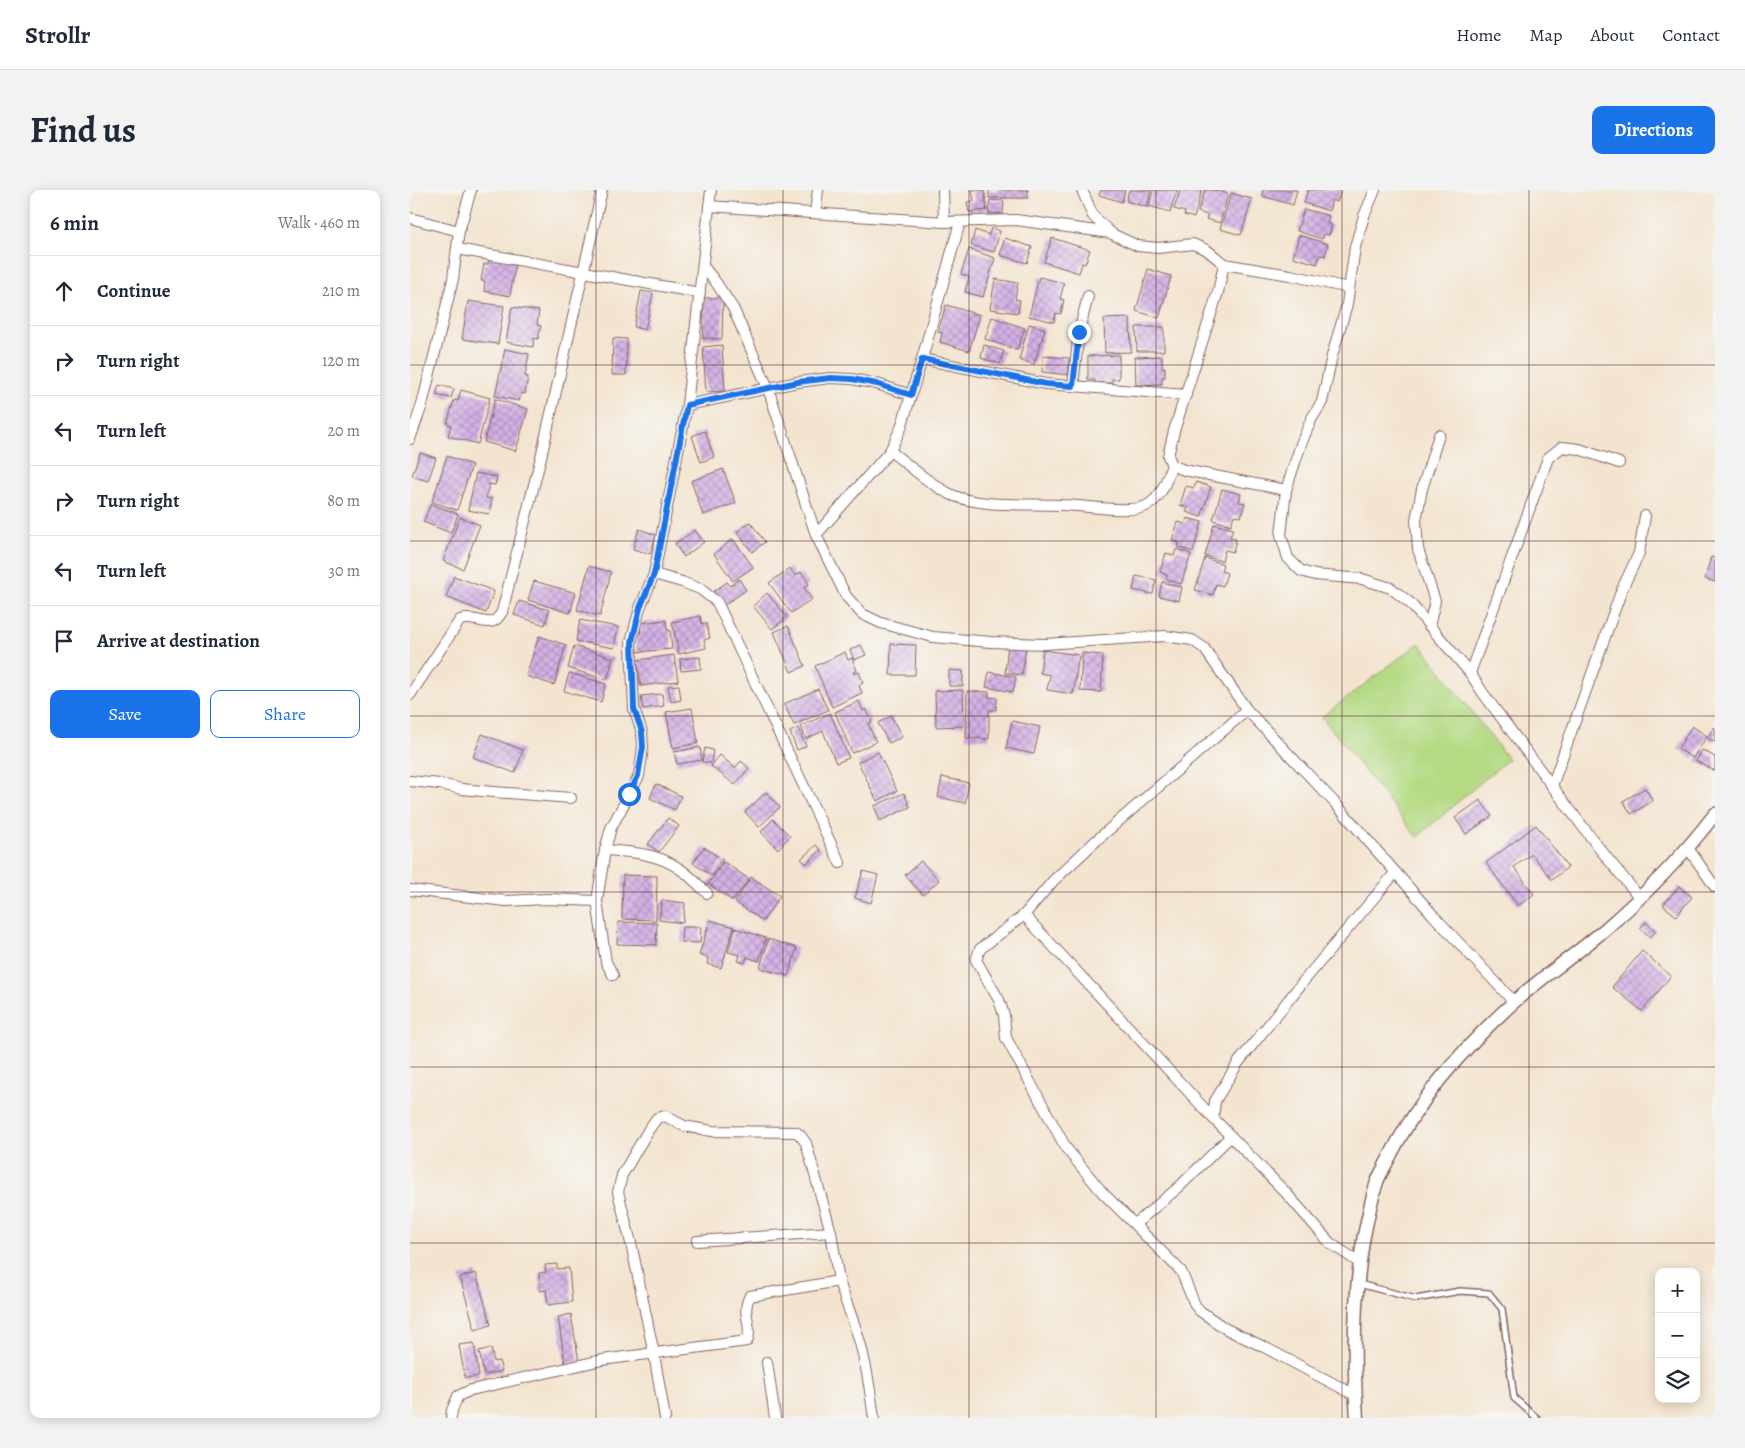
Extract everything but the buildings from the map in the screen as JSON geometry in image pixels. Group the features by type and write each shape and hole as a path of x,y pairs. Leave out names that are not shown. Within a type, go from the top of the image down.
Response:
{"street":[{"path":"410,439 424,396 453,279 459,231 471,190"},
{"path":"410,695 460,620 468,618 489,623 498,620 502,612 541,457 602,190"},
{"path":"613,975 606,962 597,901 604,850 611,828 638,776 643,747 642,732 634,709 632,642 640,608 654,574 687,405 711,190"},
{"path":"816,213 818,190"},
{"path":"943,190 944,222"},
{"path":"1082,190 1093,216 1112,234"},
{"path":"1375,190 1364,216 1355,247 1345,313 1332,356 1322,402 1312,418 1301,444 1286,490 1281,535 1288,558 1301,571 1315,576 1362,578 1391,588 1410,603 1470,673 1552,786 1640,898"},
{"path":"709,206 944,222 1016,220 1112,234 1138,246 1158,248 1193,244 1207,250 1224,264 1290,275 1350,288"},
{"path":"410,218 459,231"},
{"path":"816,535 890,450 901,428 960,222"},
{"path":"457,248 700,293"},
{"path":"890,450 919,474 953,495 969,500 1125,509 1145,507 1158,498 1172,466 1168,456 1174,431 1218,292 1224,264"},
{"path":"703,266 733,308 768,388 816,535 846,596 862,614 881,623 933,637 991,642 1045,644 1165,636 1192,640 1204,648 1247,710 1334,802 1395,873 1514,1002"},
{"path":"1073,386 1079,332 1088,296"},
{"path":"922,359 1046,384 1186,395"},
{"path":"687,405 798,382 830,378 852,379 877,384 911,395"},
{"path":"1429,626 1435,601 1418,550 1416,520 1422,489 1439,435"},
{"path":"1470,673 1548,458 1562,446 1579,449 1619,464"},
{"path":"1172,466 1286,490"},
{"path":"1552,786 1622,589 1639,553 1645,516"},
{"path":"654,574 700,589 717,602 840,863"},
{"path":"1247,710 1098,839 1038,897 1024,915 985,944 980,949 976,960 999,1000 1004,1015 1006,1038 1066,1148 1102,1192 1181,1271 1200,1311 1226,1329 1355,1395"},
{"path":"410,781 440,784 462,789 571,798"},
{"path":"1356,1418 1354,1343 1360,1263 1366,1224 1378,1182 1397,1143 1424,1099 1467,1049 1514,1002 1602,932 1640,898 1688,848 1715,814"},
{"path":"1688,848 1715,887"},
{"path":"604,850 636,853 665,860 681,869 707,893"},
{"path":"1213,1118 1215,1101 1238,1063 1302,983 1395,873"},
{"path":"410,890 506,901 547,899 597,901"},
{"path":"1024,915 1330,1243 1360,1263"},
{"path":"665,1418 631,1243 618,1192 622,1174 649,1128 657,1118 664,1116 684,1126 712,1131 789,1131 800,1135 806,1143 830,1232 839,1281 854,1321 864,1359 874,1418"},
{"path":"1135,1224 1179,1187 1231,1136"},
{"path":"697,1240 830,1232"},
{"path":"451,1418 458,1396 471,1390 602,1360 747,1341 750,1335 745,1309 750,1296 839,1281"},
{"path":"768,1362 775,1418"}],"lane":[{"path":"1357,1284 1416,1299 1460,1291 1489,1293 1502,1308 1514,1398 1537,1418"}],"green space":[{"path":"1419,643 1508,759 1417,837 1322,717"}],"route":[{"path":"629,794 638,776 643,747 642,732 634,709 632,642 640,608 654,574 687,405 798,382 830,378 852,379 877,384 911,395 922,359 1046,384 1073,386 1079,332"}]}
